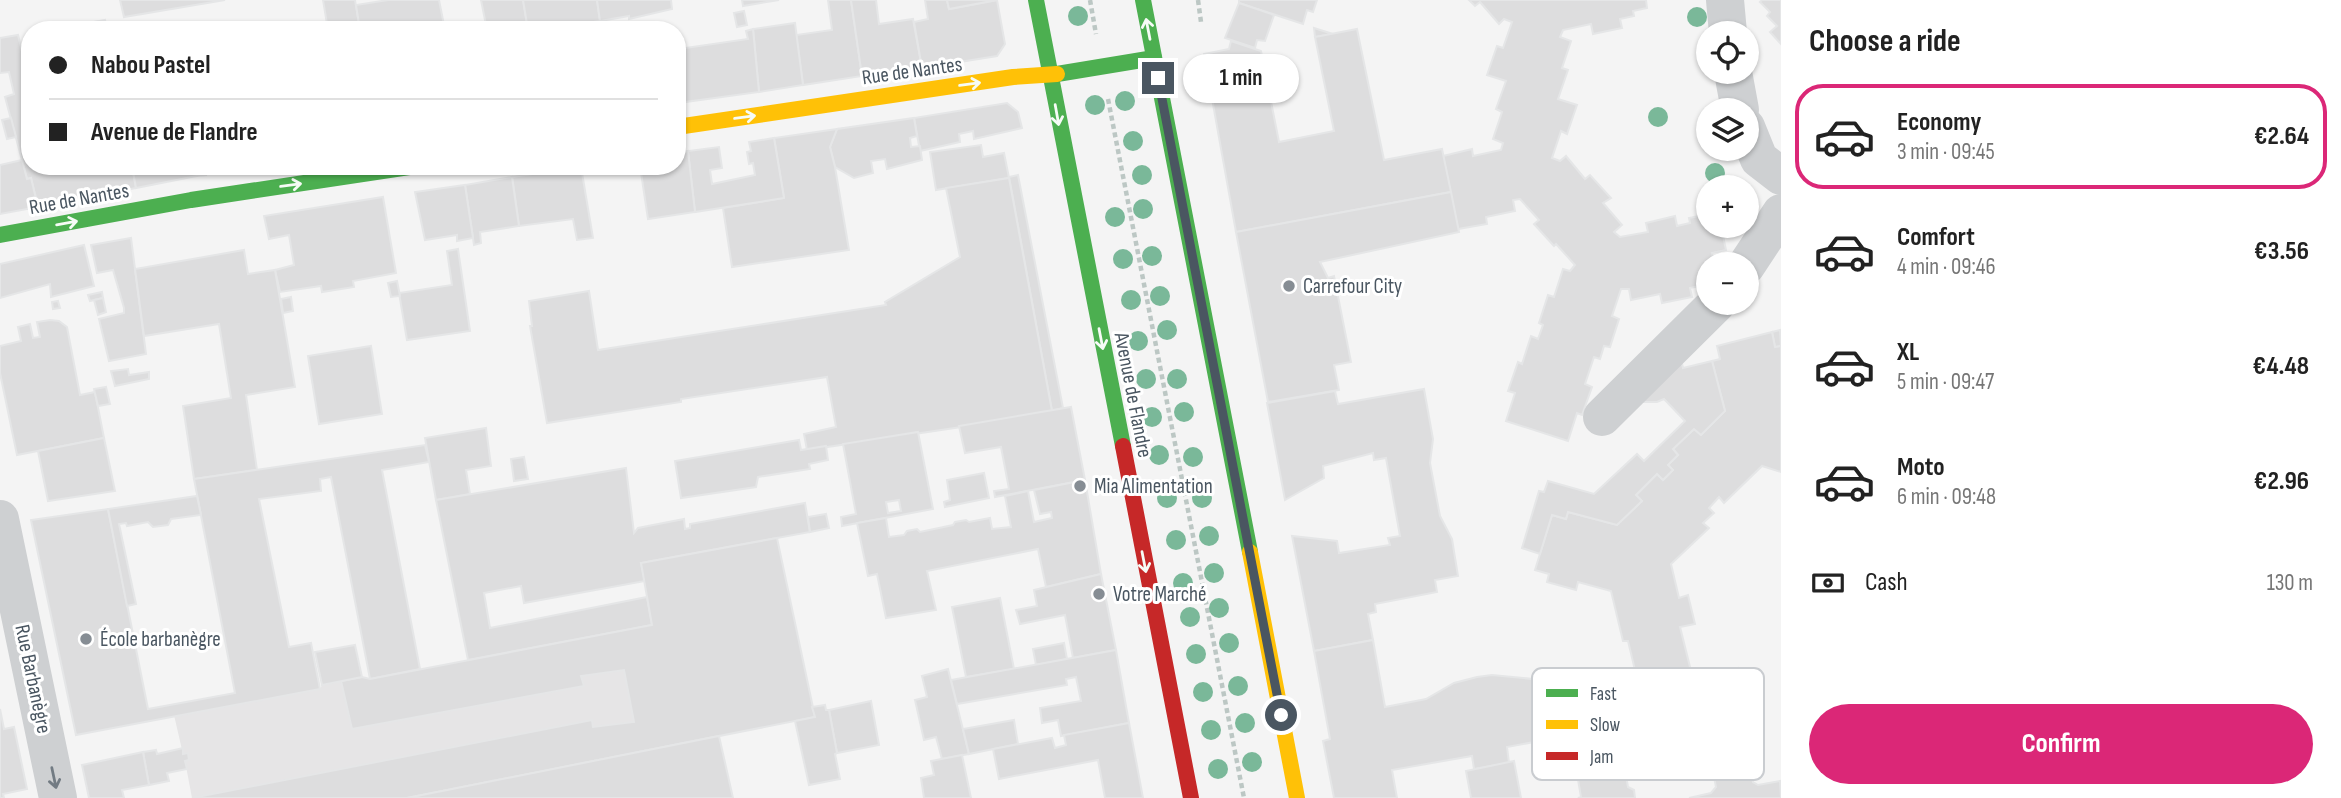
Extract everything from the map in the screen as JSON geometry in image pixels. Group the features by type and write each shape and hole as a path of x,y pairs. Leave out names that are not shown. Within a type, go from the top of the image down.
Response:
{"main road":[{"name":"Avenue de Flandre","path":"1036,0 1191,798"},
{"path":"1143,0 1297,798"},
{"name":"Rue de Nantes","path":"686,126 1154,58"},
{"name":"Rue de Nantes","path":"0,235 191,200 356,175"}],"street":[{"path":"1725,0 1727,21"},
{"path":"1759,159 1781,176"},
{"path":"1755,252 1781,212"},
{"path":"1602,417 1705,315"},
{"name":"Rue Barbanègre","path":"0,519 58,798"}],"path":[{"path":"1090,0 1097,35"},
{"path":"1198,0 1201,22"},
{"path":"1107,92 1244,798"}],"shaded area":[{"path":"652,625 812,707 815,717 407,798 192,798 185,761 189,760 188,754 183,754 174,715 320,689 322,685 362,677 370,679"}],"building":[{"path":"120,0 225,0 124,17"},
{"path":"323,0 355,0 358,21 326,21"},
{"path":"388,0 439,0 443,21 359,21 356,5"},
{"path":"481,0 523,0 526,21 485,21"},
{"path":"523,0 597,0 600,21 526,21"},
{"path":"597,0 671,0 672,9 629,19 629,16 600,21"},
{"path":"742,0 779,0 743,6"},
{"path":"828,0 851,0 862,76 803,85 796,35 832,30"},
{"path":"851,0 876,0 879,24 913,19 922,68 862,76"},
{"path":"925,0 947,0 949,9 997,0 1005,44 997,56 922,68 914,22 928,19"},
{"path":"947,0 997,0 949,9"},
{"path":"1239,0 1317,0 1313,12 1307,10 1303,24 1239,3"},
{"path":"1469,0 1646,0 1647,8 1633,11 1634,16 1620,19 1622,28 1593,34 1591,24 1563,30 1560,37 1571,41 1562,68 1568,70 1558,99 1577,105 1567,134 1561,131 1552,158 1560,161 1566,156 1585,179 1590,175 1611,198 1603,203 1622,225 1614,232 1620,237 1648,232 1646,223 1675,216 1677,226 1690,223 1689,218 1696,217 1696,238 1724,238 1726,250 1696,252 1696,287 1690,288 1692,297 1662,303 1660,294 1631,300 1629,289 1621,289 1612,316 1619,319 1610,347 1604,346 1600,359 1594,357 1585,384 1592,387 1582,415 1577,413 1568,441 1506,421 1515,393 1508,391 1518,362 1522,364 1531,336 1538,339 1543,325 1539,323 1548,295 1554,297 1563,269 1570,271 1575,265 1534,224 1539,220 1520,199 1513,200 1515,211 1486,217 1487,224 1458,229 1443,156 1472,149 1473,156 1501,150 1503,143 1493,139 1502,112 1496,109 1506,81 1487,75 1497,46 1503,48 1512,22 1504,19 1499,24 1480,2 1475,6"},
{"path":"1781,0 1781,44 1770,32 1777,26 1767,16 1770,12 1760,2"},
{"path":"1239,3 1274,15 1265,41 1257,40 1255,48 1225,38"},
{"path":"744,11 747,25 737,27 734,13"},
{"path":"795,23 803,85 759,92 753,29"},
{"path":"1314,28 1333,34 1315,37"},
{"path":"753,29 759,92 686,102 686,48 748,39 746,31"},
{"path":"1357,29 1384,160 1442,149 1451,192 1236,232 1204,54 1229,49 1231,41 1261,51 1279,142 1334,131 1315,37"},
{"path":"18,35 21,47 21,157 5,97 14,94 9,72 0,73 0,38"},
{"path":"1007,103 1018,112 1022,128 974,139 973,131 959,134 960,142 920,151 914,118"},
{"path":"11,118 16,137 7,139 2,120"},
{"path":"914,118 917,136 910,138 911,147 920,146 922,160 887,169 885,159 871,161 873,173 854,178 835,167 830,147 837,129"},
{"path":"837,129 830,147 849,250 732,267 723,208 784,198 774,138"},
{"path":"774,138 784,198 695,212 688,151 719,147 722,168 710,170 712,184 755,175 753,163 749,164 749,142"},
{"path":"981,145 983,157 1004,153 1009,178 936,190 930,152"},
{"path":"686,151 695,212 648,219 641,175 686,175"},
{"path":"21,160 21,175 26,175 27,179 31,178 38,207 0,214 0,165"},
{"path":"26,175 134,175 136,188 38,207 31,178 27,179"},
{"path":"134,175 197,175 197,176 136,188"},
{"path":"582,175 593,238 577,240 573,219 519,226 512,177"},
{"path":"1018,175 1063,408 1052,411 1009,177"},
{"path":"512,177 519,226 480,232 481,243 474,245 465,185"},
{"path":"1009,178 1052,411 807,450 804,434 836,427 827,377 547,423 530,326 529,301 589,291 598,350 886,305 885,302 960,257 946,188"},
{"path":"465,185 473,238 457,241 457,235 425,240 415,192"},
{"path":"1451,192 1459,232 1320,262 1328,278 1334,276 1351,362 1334,365 1339,390 1268,402 1236,232"},
{"path":"383,197 396,273 353,281 354,287 322,292 321,286 280,292 275,270 294,265 289,235 269,239 264,216"},
{"path":"131,238 146,354 109,361 99,319 124,313 124,308 113,270 97,273 91,245"},
{"path":"84,245 94,286 51,297 50,284 0,298 0,264"},
{"path":"458,249 470,331 407,340 399,293 452,285 447,251"},
{"path":"244,250 248,274 275,270 295,387 246,395 257,470 194,479 183,406 231,398 219,324 144,336 135,269"},
{"path":"397,281 400,296 391,297 388,283"},
{"path":"102,292 103,298 90,301 88,295"},
{"path":"291,297 293,311 283,313 281,299"},
{"path":"103,298 106,312 98,315 94,300"},
{"path":"58,301 60,308 53,309 52,302"},
{"path":"59,321 67,327 80,395 95,392 104,438 17,455 0,373 0,346 21,341 18,327 30,324 33,338 40,337 37,322"},
{"path":"1780,330 1781,346 1775,347 1772,332"},
{"path":"1772,332 1775,347 1781,346 1781,472 1762,466 1724,503 1719,497 1709,508 1714,513 1703,523 1709,528 1671,564 1679,598 1688,595 1695,624 1680,627 1690,668 1634,668 1628,641 1623,641 1611,591 1578,582 1576,590 1547,582 1549,574 1535,570 1552,515 1566,519 1568,512 1617,525 1642,501 1636,495 1657,474 1663,480 1673,470 1668,465 1678,455 1673,449 1694,429 1701,435 1725,411 1712,361 1720,359 1717,346"},
{"path":"371,346 382,414 319,424 308,356"},
{"path":"1680,355 1683,368 1712,361 1725,411 1701,435 1694,429 1673,449 1678,455 1668,465 1673,470 1663,480 1657,474 1636,495 1642,501 1617,525 1568,512 1566,519 1552,515 1540,554 1522,548 1539,491 1544,492 1548,481 1594,494 1637,454 1644,461 1685,421 1664,399 1657,402 1640,402"},
{"path":"128,369 129,375 149,372 149,379 115,386 111,371"},
{"path":"106,387 110,404 98,406 94,389"},
{"path":"1424,389 1433,439 1430,463 1440,516 1452,539 1458,576 1435,580 1437,592 1375,604 1376,612 1368,614 1373,640 1314,651 1292,536 1337,541 1339,553 1390,545 1388,538 1400,536 1386,458 1374,460 1373,453 1323,466 1324,478 1285,500 1267,403 1335,391 1338,404"},
{"path":"1071,407 1085,480 995,497 994,491 1009,489 1001,447 965,453 959,426"},
{"path":"486,428 491,466 466,470 470,494 436,500 425,438"},
{"path":"918,432 933,509 842,526 841,517 856,514 843,444","holes":["899,500 901,511 888,513 886,502"]},
{"path":"104,438 115,491 48,501 38,451"},
{"path":"799,440 801,450 826,446 828,460 809,464 810,469 758,477 756,487 681,498 675,461"},
{"path":"425,445 429,462 382,470 420,669 370,679 331,477 320,479 321,491 259,499 289,647 311,643 320,689 76,735 31,520 108,509 148,709 235,693 194,479"},
{"path":"524,457 528,479 514,481 511,459"},
{"path":"626,468 634,533 638,528 684,519 685,529 690,528 690,524 805,503 810,532 641,563 645,581 524,603 521,586 484,593 490,628 647,597 652,625 468,660 436,500"},
{"path":"984,473 989,498 945,507 944,502 950,500 947,480"},
{"path":"1085,480 1101,574 1046,587 1038,549 927,571 936,610 886,618 877,574 868,576 857,523 886,518 889,537 904,535 907,531 917,529 920,532 953,525 955,522 990,518 992,529 1011,527 1005,496 1028,491 1034,522 1052,518 1051,512 1040,514 1034,490"},
{"path":"197,496 201,515 171,519 168,525 153,527 148,522 127,526 126,523 119,524 136,604 127,606 108,509"},
{"path":"826,514 829,528 810,532 808,517"},
{"path":"777,538 815,717 407,798 192,798 592,720 593,727 634,722 624,670 581,676 584,686 352,729 341,681 362,677 370,679 652,625 641,563"},
{"path":"1101,574 1116,650 1073,658 1065,615 1020,624 1016,610 1037,606 1034,590"},
{"path":"1000,598 1014,669 966,677 952,607"},
{"path":"1373,640 1385,707 1426,699 1454,683 1477,677 1492,675 1532,679 1532,742 1507,747 1509,763 1474,769 1472,756 1392,770 1397,798 1334,798 1323,741 1330,739 1314,651"},
{"path":"1064,643 1067,659 1036,665 1033,649"},
{"path":"355,645 362,677 322,685 315,652"},
{"path":"1116,650 1129,723 1061,736 1058,720 1042,723 1040,708 1081,701 1076,677 1066,679 1067,685 957,704 951,680"},
{"path":"948,669 969,754 942,759 936,737 924,740 915,700 927,697 922,676"},
{"path":"871,701 879,745 837,753 829,710"},
{"path":"825,705 826,710 829,710 840,779 809,785 795,721 815,717 812,707"},
{"path":"0,709 4,729 14,727 27,789 3,794 4,798 0,798"},
{"path":"1014,720 1018,744 969,754 963,729"},
{"path":"1129,723 1143,798 1105,798 1098,760 999,779 993,749 1052,738 1055,748 1066,745 1064,735"},
{"path":"719,736 733,798 407,798"},
{"path":"183,748 183,754 188,753 189,760 185,761 187,769 167,773 169,781 149,785 143,752 156,750 157,754"},
{"path":"143,752 149,785 122,790 124,798 89,798 82,765"},
{"path":"962,755 971,798 924,798 921,778 934,775 931,761"},
{"path":"1514,761 1521,798 1471,798 1466,771"},
{"path":"1578,780 1627,780 1628,787 1634,790 1635,798 1578,798 1581,797"},
{"path":"1715,780 1753,780 1758,785 1780,781 1781,798 1689,798 1711,793 1716,787"}],"traffic: fast":[{"path":"1036,0 1123,446"},
{"path":"1143,0 1250,552"},
{"path":"1057,74 1154,58"},
{"path":"0,235 191,200 356,175"}],"traffic: slow":[{"path":"686,126 1013,77 1057,74"},
{"path":"1250,552 1297,798"}],"traffic: jam":[{"path":"1123,446 1191,798"}],"place":[{"name":"Carrefour City","path":"1289,286"},
{"name":"Mia Alimentation","path":"1080,486"},
{"name":"Votre Marché","path":"1099,594"},
{"name":"École barbanègre","path":"86,639"}],"route":[{"path":"1158,78 1281,715"}]}
